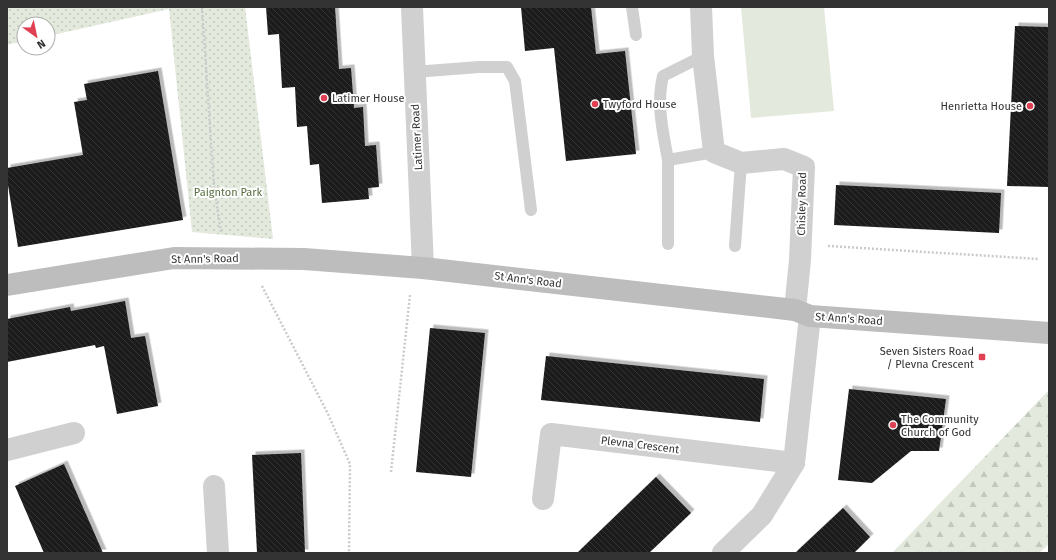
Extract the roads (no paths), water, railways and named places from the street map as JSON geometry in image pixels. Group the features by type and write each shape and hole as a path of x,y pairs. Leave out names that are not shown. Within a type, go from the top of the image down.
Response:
{"main road":[{"name":"St Ann's Road","path":"7,285 174,258 304,259 418,267 802,313 1049,333"}],"street":[{"name":"Latimer Road","path":"412,7 418,267"},
{"path":"701,7 703,56 714,152"},
{"name":"Chisley Road","path":"714,152 741,163 784,160 804,168 801,244 802,313"},
{"path":"723,553 762,515 794,463 802,313"},
{"path":"7,450 74,433"},
{"name":"Plevna Crescent","path":"543,499 551,434 794,463"},
{"path":"214,486 218,553"}],"lane":[{"path":"632,7 636,36"},
{"path":"668,244 668,160 661,120 660,91 663,76 703,56"},
{"path":"414,72 479,67 507,67 515,81 531,210"},
{"path":"668,160 714,152"},
{"path":"735,246 741,163"}],"place":[{"name":"Latimer House","path":"324,98"},
{"name":"Twyford House","path":"595,104"},
{"name":"Henrietta House","path":"1030,106"},
{"name":"Seven Sisters Road / Plevna Crescent","path":"982,357"},
{"name":"The Community Church of God","path":"893,425"}],"park label":[{"name":"Paignton Park","path":"228,192"}]}
